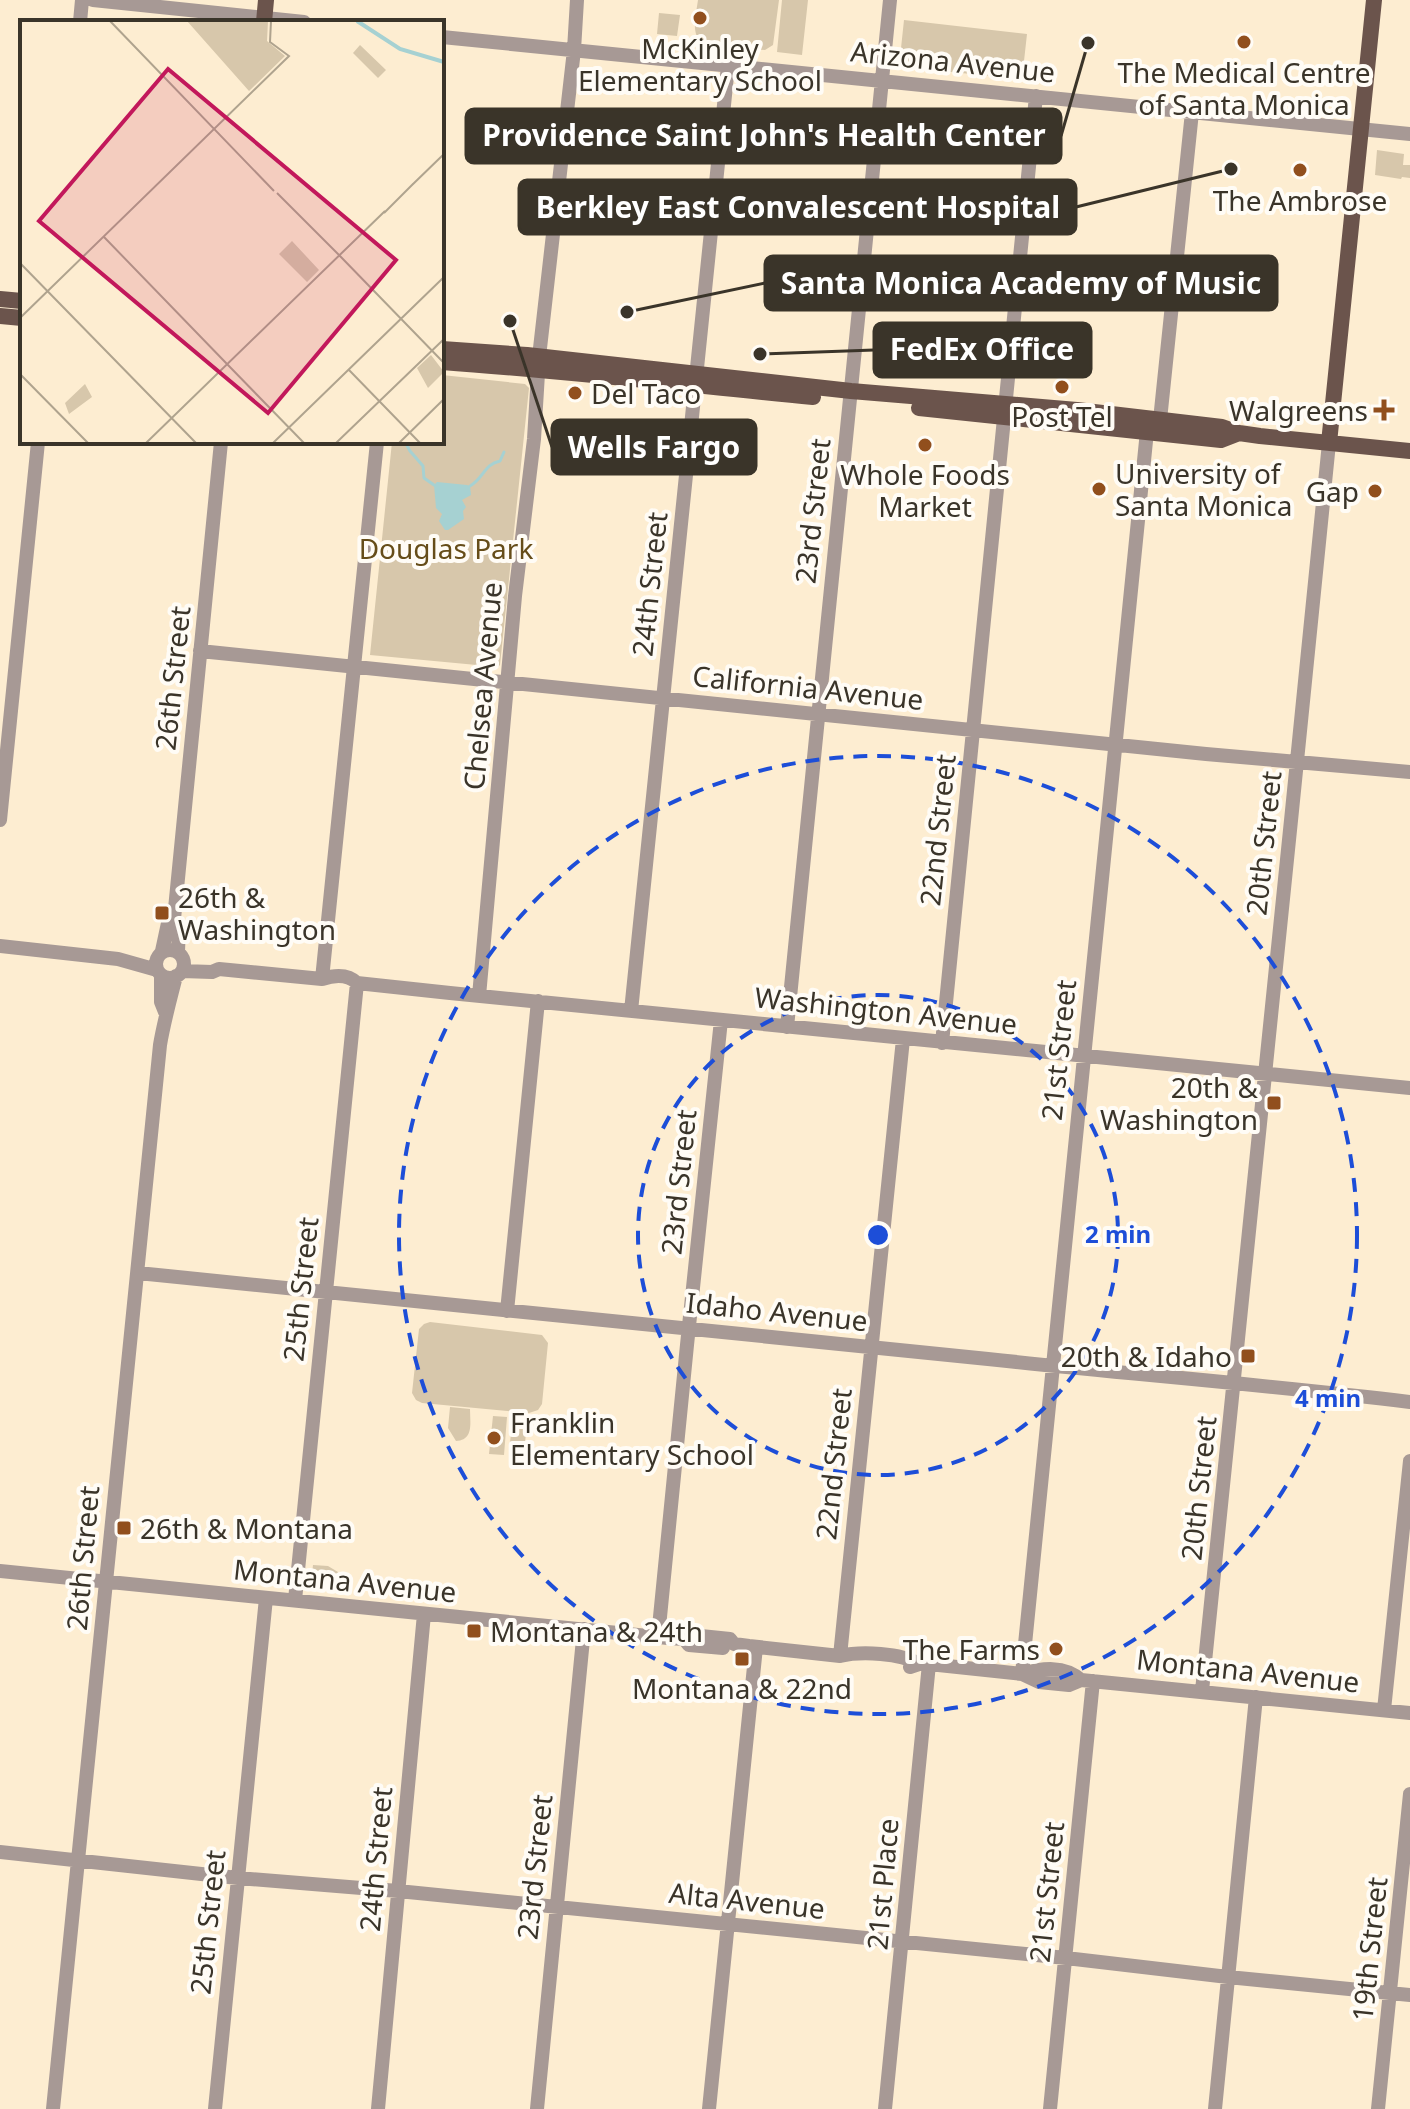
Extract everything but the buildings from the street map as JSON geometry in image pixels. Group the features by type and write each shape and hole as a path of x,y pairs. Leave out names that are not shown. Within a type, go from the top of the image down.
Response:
{"main road":[{"path":"264,20 266,0"},
{"name":"20th Street","path":"1329,443 1374,0"},
{"path":"0,299 20,301"},
{"path":"0,316 20,318"},
{"path":"444,350 466,357 1005,412 1077,410 1159,424 1221,440 1239,433"},
{"path":"444,362 466,357"},
{"path":"1159,424 1222,427 1239,433 1410,451"}],"street":[{"path":"80,20 82,0"},
{"path":"93,0 264,20"},
{"name":"Chelsea Avenue","path":"479,996 515,596 534,439 539,363 577,0"},
{"name":"23rd Street","path":"787,1027 890,0"},
{"name":"Arizona Avenue","path":"444,37 1410,134"},
{"name":"24th Street","path":"631,1011 728,66"},
{"name":"22nd Street","path":"942,1043 1036,96"},
{"name":"21st Street","path":"1022,1674 1115,745 1159,424 1192,112"},
{"name":"20th Street","path":"1202,1691 1236,1383 1329,443"},
{"path":"0,820 38,444"},
{"name":"26th Street","path":"53,2109 165,1012 161,1002 179,924 174,919 221,444"},
{"path":"322,979 377,444"},
{"name":"California Avenue","path":"200,651 1115,745 1410,772"},
{"name":"Washington Avenue","path":"0,946 170,964 212,972 219,969 322,979 331,976 352,978 357,983 479,996 1410,1088"},
{"name":"25th Street","path":"295,1600 357,983"},
{"path":"507,1311 538,1001"},
{"name":"23rd Street","path":"658,1637 721,1020"},
{"name":"22nd Street","path":"840,1656 903,1039"},
{"name":"Idaho Avenue","path":"138,1273 1410,1402"},
{"path":"1384,1710 1410,1461"},
{"name":"Montana Avenue","path":"0,1571 658,1637 684,1639 691,1635 730,1639 734,1644 840,1656 851,1662 909,1668 924,1664 1022,1674 1039,1682 1069,1685 1087,1680 1410,1713"},
{"name":"25th Street","path":"215,2109 266,1598"},
{"name":"24th Street","path":"378,2109 424,1614"},
{"name":"23rd Street","path":"537,2109 584,1629"},
{"path":"709,2109 756,1647"},
{"name":"21st Place","path":"885,2109 903,1943 924,1664"},
{"name":"21st Street","path":"1050,2109 1066,1958 1087,1680"},
{"path":"1215,2109 1256,1697"},
{"name":"19th Street","path":"1378,2109 1410,1794"},
{"name":"Alta Avenue","path":"0,1852 1410,1995"}],"green space":[{"path":"698,0 779,0 773,45 765,50 703,44 695,30"},
{"path":"782,0 808,0 802,55 777,52"},
{"path":"659,13 680,15 677,36 657,34"},
{"path":"904,20 1027,34 1022,79 899,67"},
{"path":"1377,150 1404,154 1403,165 1410,165 1410,178 1375,175"},
{"name":"Douglas Park","path":"444,375 525,384 529,388 500,665 370,655 392,444 444,444"},
{"path":"430,1322 542,1335 548,1343 542,1404 538,1410 529,1413 416,1400 412,1393 419,1329"},
{"path":"450,1407 470,1409 470,1430 462,1440 456,1441 448,1428"},
{"path":"493,1416 507,1417 504,1455 489,1454"},
{"path":"513,1418 527,1419 524,1457 509,1456 510,1443 523,1444 510,1442"},
{"path":"313,1565 328,1566 338,1572 337,1587 311,1584"}],"water":[{"path":"437,482 470,486 471,495 462,500 466,507 464,519 448,530 439,521 442,514 436,508 434,485"}],"waterway":[{"path":"406,444 423,466 424,478 434,485"},
{"path":"470,486 491,465 500,461 504,452"}],"place":[{"name":"McKinley Elementary School","path":"700,18"},
{"name":"The Medical Centre of Santa Monica","path":"1244,42"},
{"name":"Providence Saint John's Health Center","path":"1088,43"},
{"name":"Berkley East Convalescent Hospital","path":"1231,169"},
{"name":"The Ambrose","path":"1300,170"},
{"name":"Santa Monica Academy of Music","path":"627,312"},
{"name":"Wells Fargo","path":"510,321"},
{"name":"FedEx Office","path":"760,354"},
{"name":"Post Tel","path":"1062,387"},
{"name":"Del Taco","path":"575,393"},
{"name":"Walgreens","path":"1384,410"},
{"name":"Whole Foods Market","path":"925,445"},
{"name":"University of Santa Monica","path":"1099,489"},
{"name":"Gap","path":"1375,491"},
{"name":"26th & Washington","path":"162,913"},
{"name":"20th & Washington","path":"1274,1103"},
{"name":"20th & Idaho","path":"1248,1356"},
{"name":"Franklin Elementary School","path":"494,1438"},
{"name":"26th & Montana","path":"124,1528"},
{"name":"Montana & 24th","path":"474,1631"},
{"name":"The Farms","path":"1056,1649"},
{"name":"Montana & 22nd","path":"742,1659"}]}
